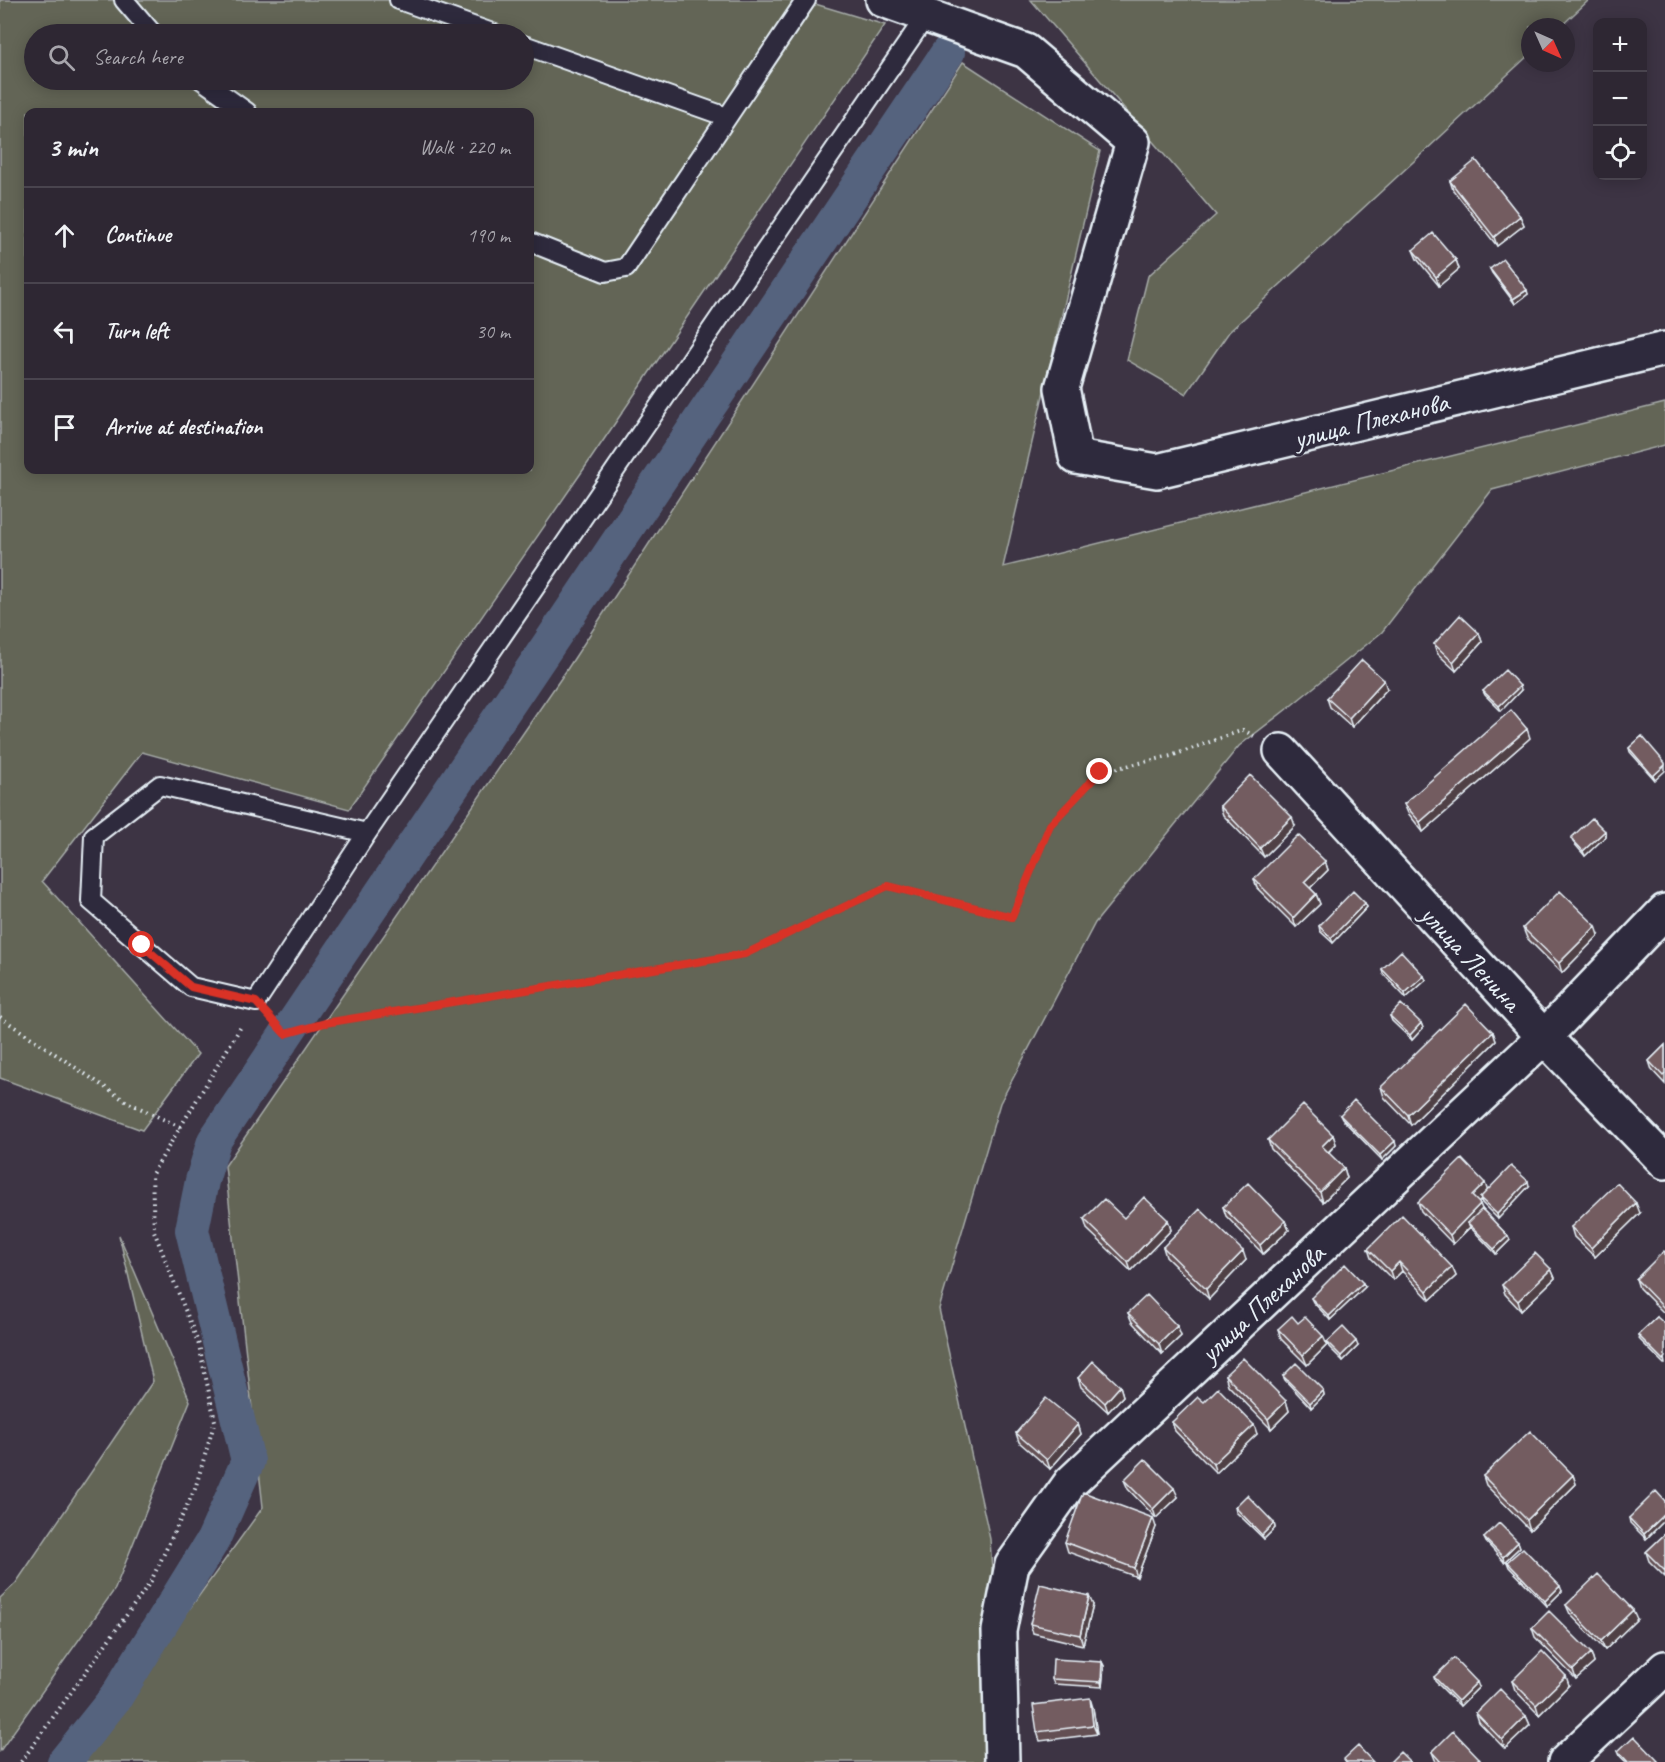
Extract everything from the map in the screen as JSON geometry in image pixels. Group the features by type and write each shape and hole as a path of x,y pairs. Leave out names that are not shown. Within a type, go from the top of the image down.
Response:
{"street":[{"path":"883,0 926,16"},
{"name":"улица Плеханова","path":"926,16 1026,51 1133,142 1062,388 1076,457 1157,471 1665,349"},
{"name":"улица Ленина","path":"1281,751 1544,1037 1665,1162"},
{"name":"улица Плеханова","path":"1002,1762 999,1631 1012,1565 1071,1482 1544,1037 1665,911"},
{"path":"1565,1762 1665,1668"}],"lane":[{"path":"124,0 144,24"},
{"path":"399,0 467,24"},
{"path":"534,244 605,272 626,268 806,0"},
{"path":"367,833 160,785 94,836 91,901 191,987 256,1002 367,833 926,16"},
{"path":"534,49 727,117"},
{"path":"216,90 241,108"}],"path":[{"path":"21,1762 151,1581 195,1489 215,1421 199,1345 154,1230 152,1174 256,1002 285,1034 325,1023 745,954 888,886 1012,917 1050,825 1100,772 1171,756 1243,730 1281,751"},
{"path":"0,1017 127,1102 180,1127"}],"green space":[{"path":"0,0 802,0 885,25 588,463 349,809 142,752 42,881 198,1054 142,1130 0,1078"},
{"path":"1031,0 1589,0 1570,18 1521,18 1521,62 1229,332 1186,394 1127,360 1148,276 1216,215"},
{"path":"963,62 1100,151 1003,567 1665,403 1665,445 1492,490 1382,632 1239,746 1095,923 1000,1103 939,1309 990,1539 994,1602 985,1762 79,1762 263,1507 225,1166 566,671"},
{"path":"119,1235 190,1401 115,1589 0,1751 0,1598 16,1583 153,1381"}],"building":[{"path":"1476,160 1520,216 1494,237 1450,181"},
{"path":"1433,233 1456,260 1436,277 1413,250"},
{"path":"1503,259 1527,290 1513,299 1490,269"},
{"path":"1460,615 1479,633 1453,662 1434,644"},
{"path":"1362,660 1384,680 1349,718 1327,698"},
{"path":"1505,670 1520,686 1499,706 1483,691"},
{"path":"1511,710 1527,729 1420,822 1404,804"},
{"path":"1642,736 1665,763 1653,776 1629,748"},
{"path":"1250,775 1292,817 1260,848 1220,806"},
{"path":"1592,818 1605,831 1583,851 1571,838"},
{"path":"1298,835 1325,861 1304,882 1316,894 1293,918 1254,879"},
{"path":"1353,891 1365,903 1331,938 1319,926"},
{"path":"1560,891 1596,926 1559,963 1523,928"},
{"path":"1401,951 1424,976 1405,993 1382,969"},
{"path":"1401,1004 1421,1023 1410,1035 1390,1016"},
{"path":"1466,1004 1493,1032 1408,1115 1381,1087"},
{"path":"1665,1045 1665,1074 1663,1076 1649,1061"},
{"path":"1354,1100 1395,1141 1380,1155 1340,1115"},
{"path":"1303,1105 1333,1135 1322,1146 1344,1168 1320,1192 1268,1140"},
{"path":"1462,1159 1485,1183 1472,1196 1480,1204 1450,1235 1418,1202"},
{"path":"1511,1166 1528,1181 1497,1214 1480,1198"},
{"path":"1248,1183 1285,1221 1260,1245 1223,1207"},
{"path":"1617,1183 1636,1203 1591,1248 1571,1227"},
{"path":"1144,1197 1168,1220 1128,1262 1084,1219 1104,1199 1124,1218"},
{"path":"1200,1209 1243,1251 1206,1289 1163,1247"},
{"path":"1482,1209 1508,1236 1494,1249 1468,1223"},
{"path":"1402,1215 1452,1267 1427,1291 1399,1262 1390,1271 1368,1249"},
{"path":"1665,1252 1665,1309 1636,1279"},
{"path":"1535,1253 1551,1269 1518,1301 1502,1285"},
{"path":"1345,1264 1363,1283 1329,1316 1311,1298"},
{"path":"1147,1295 1177,1326 1159,1344 1128,1313"},
{"path":"1292,1316 1298,1323 1305,1317 1323,1336 1303,1355 1278,1329"},
{"path":"1657,1317 1665,1324 1665,1357 1663,1360 1638,1335"},
{"path":"1343,1327 1356,1341 1341,1356 1327,1342"},
{"path":"1243,1358 1286,1401 1268,1419 1225,1375"},
{"path":"1093,1361 1120,1386 1105,1403 1078,1378"},
{"path":"1296,1363 1323,1390 1310,1403 1283,1376"},
{"path":"1218,1388 1254,1425 1213,1464 1172,1422 1198,1397 1204,1402"},
{"path":"1046,1398 1078,1424 1047,1460 1016,1433"},
{"path":"1530,1431 1573,1475 1527,1520 1483,1476"},
{"path":"1145,1459 1174,1488 1153,1509 1124,1480"},
{"path":"1656,1491 1665,1501 1665,1514 1644,1534 1629,1518"},
{"path":"1083,1492 1153,1518 1134,1568 1065,1542"},
{"path":"1247,1495 1274,1523 1262,1535 1235,1507"},
{"path":"1499,1523 1518,1542 1503,1557 1484,1538"},
{"path":"1665,1534 1665,1571 1646,1552"},
{"path":"1523,1548 1560,1586 1545,1601 1507,1562"},
{"path":"1598,1574 1633,1610 1601,1641 1566,1605"},
{"path":"1040,1584 1089,1596 1080,1635 1030,1624"},
{"path":"1549,1611 1591,1653 1573,1670 1532,1628"},
{"path":"1542,1651 1566,1676 1536,1705 1512,1681"},
{"path":"1454,1658 1477,1682 1458,1701 1434,1677"},
{"path":"1053,1659 1102,1662 1101,1682 1052,1679"},
{"path":"1500,1689 1526,1716 1502,1740 1476,1713"},
{"path":"1090,1698 1093,1725 1037,1732 1033,1705"},
{"path":"1453,1731 1479,1758 1475,1762 1441,1762 1432,1752"},
{"path":"1634,1736 1657,1762 1628,1762 1618,1751"},
{"path":"1358,1746 1373,1762 1346,1762 1344,1759"},
{"path":"1400,1752 1410,1762 1390,1762"}],"waterway":[{"path":"64,1762 116,1697 213,1540 248,1461 192,1230 202,1181 214,1141 948,52"}],"route":[{"path":"142,945 191,987 256,1002 285,1034 325,1023 745,954 888,886 1012,917 1050,825 1100,772"}]}
